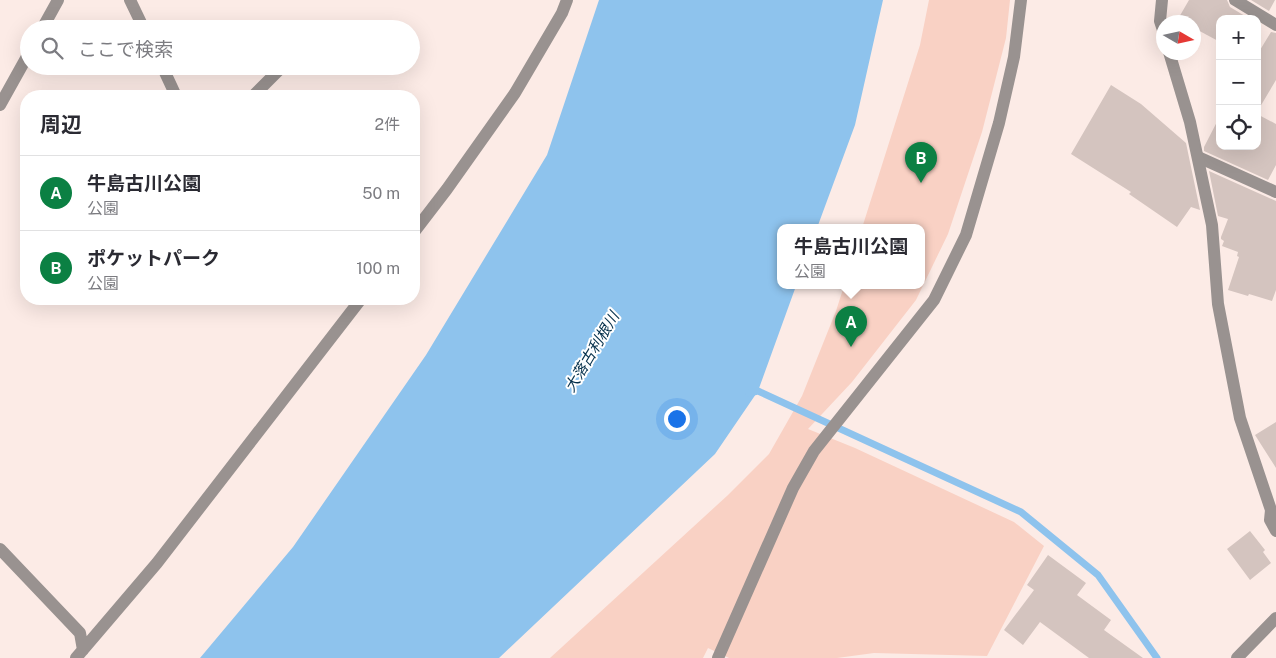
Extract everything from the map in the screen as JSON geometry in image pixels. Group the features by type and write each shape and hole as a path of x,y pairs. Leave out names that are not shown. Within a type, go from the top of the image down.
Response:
{"street":[{"path":"47,20 58,0"},
{"path":"130,0 140,20"},
{"path":"420,224 516,93 562,13 566,0"},
{"path":"718,658 794,488 814,451 934,300 966,235 999,123 1014,57 1021,0"},
{"path":"1161,15 1162,0"},
{"path":"1235,0 1276,24"},
{"path":"1171,60 1190,122 1212,225 1218,304 1240,418 1271,510 1270,520 1276,531"},
{"path":"0,106 20,69"},
{"path":"166,75 173,90"},
{"path":"259,90 274,75"},
{"path":"1198,157 1276,192"},
{"path":"79,654 157,563 356,305"},
{"path":"0,549 80,633 79,654"},
{"path":"1237,658 1275,620"}],"shaded area":[{"path":"929,0 1010,0 1006,38 982,132 948,234 925,281 925,224 863,224 920,45"},
{"path":"843,289 921,289 916,300 852,382 808,429 855,448 1014,522 1044,546 987,656 874,653 837,658 729,658 708,648 703,658 550,658 728,495 769,454 802,396"}],"water":[{"name":"大落古利根川","path":"599,0 883,0 855,125 818,224 777,224 777,289 795,289 758,391 715,454 499,658 200,658 293,547 426,355 547,155"}],"building":[{"path":"1189,0 1227,0 1230,7 1243,15 1216,15 1216,40 1201,32 1201,15 1180,15"},
{"path":"1251,0 1275,0 1269,11"},
{"path":"1271,32 1276,33 1276,80 1261,105 1261,60 1261,48"},
{"path":"1111,85 1141,104 1186,143 1200,210 1191,207 1177,227 1129,194 1131,192 1071,154"},
{"path":"1261,116 1276,124 1276,165 1268,180 1204,151 1204,147 1216,124 1216,150 1261,150"},
{"path":"1209,171 1276,201 1276,290 1272,301 1228,290 1239,257 1237,256 1238,252 1222,246 1224,241 1221,237 1228,219 1218,216"},
{"path":"1276,422 1276,468 1255,435"},
{"path":"1250,531 1265,550 1263,552 1271,563 1250,580 1227,549"},
{"path":"1048,555 1086,583 1077,595 1111,620 1104,630 1143,658 1089,658 1040,622 1023,645 1004,630 1034,590 1027,585"}],"waterway":[{"path":"749,393 758,391 1021,512 1098,575 1157,658"}],"place":[{"name":"ポケットパーク","path":"921,183"},
{"name":"牛島古川公園","path":"851,347"}]}
